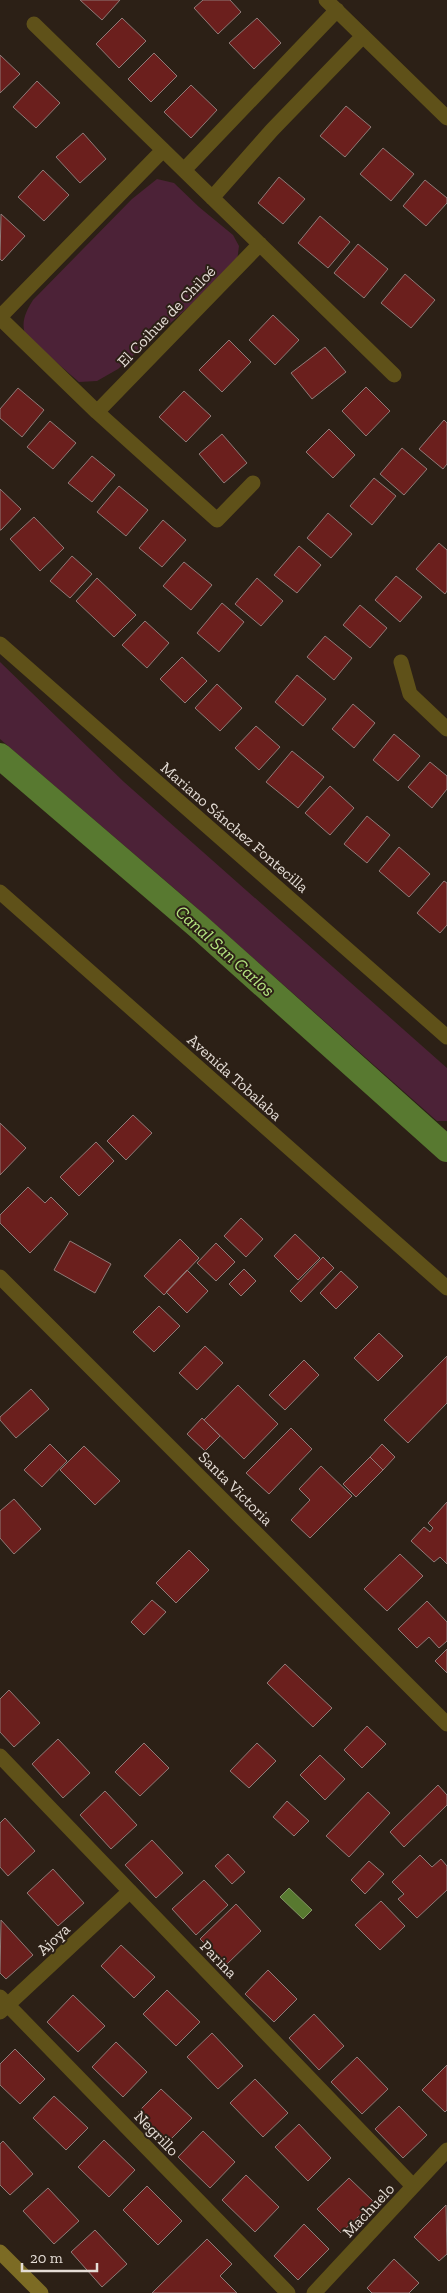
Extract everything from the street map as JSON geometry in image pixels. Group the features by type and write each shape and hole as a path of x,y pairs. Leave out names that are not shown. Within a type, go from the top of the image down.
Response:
{"street":[{"path":"184,170 332,5 447,118"},
{"path":"34,24 394,375"},
{"path":"212,198 272,130 362,36"},
{"path":"163,150 0,318 97,412 217,520 253,484"},
{"name":"El Coihue de Chiloé","path":"97,412 260,244"},
{"name":"Mariano Sánchez Fontecilla","path":"0,644 447,1038"},
{"path":"401,662 410,694 447,729"},
{"name":"Avenida Tobalaba","path":"0,892 447,1288"},
{"name":"Santa Victoria","path":"0,1277 447,1724"},
{"name":"Parina","path":"0,1756 413,2186"},
{"name":"Ajoya","path":"3,2005 130,1891"},
{"name":"Negrillo","path":"3,2005 288,2293"},
{"name":"Machuelo","path":"314,2293 447,2150"},
{"path":"0,2252 41,2293"}],"shaded area":[{"path":"157,179 174,183 233,235 239,246 237,261 224,276 118,369 97,381 79,382 26,336 24,322 26,313 33,300 132,199"},
{"path":"0,662 124,782 447,1068 447,1121 437,1121 189,901 0,739"},
{"path":"289,1888 312,1910 303,1919 280,1897"}],"building":[{"path":"80,0 120,0 102,20"},
{"path":"203,0 230,0 241,12 218,34 194,8"},
{"path":"122,18 146,41 119,68 96,44"},
{"path":"257,18 281,43 254,69 229,43"},
{"path":"154,53 177,76 151,102 128,79"},
{"path":"0,55 20,74 0,93"},
{"path":"37,81 60,103 36,128 13,107"},
{"path":"191,85 217,110 191,138 164,112"},
{"path":"346,106 371,127 345,157 320,136"},
{"path":"83,133 106,159 80,183 56,157"},
{"path":"383,148 414,174 391,201 360,174"},
{"path":"43,170 69,195 44,221 18,197"},
{"path":"279,177 305,199 283,224 258,203"},
{"path":"425,180 447,198 447,203 426,226 403,206"},
{"path":"1,214 25,236 2,261 0,259"},
{"path":"320,216 350,242 328,268 298,243"},
{"path":"358,244 388,269 364,298 334,273"},
{"path":"405,274 435,300 411,328 381,303"},
{"path":"273,315 299,340 275,365 249,340"},
{"path":"229,340 251,362 222,392 199,370"},
{"path":"325,347 346,372 312,399 291,373"},
{"path":"366,387 390,411 366,436 342,411"},
{"path":"18,388 44,410 22,437 0,418 0,409"},
{"path":"184,391 211,416 186,442 159,417"},
{"path":"444,420 447,423 447,464 443,469 419,449"},
{"path":"50,421 76,443 53,469 27,447"},
{"path":"329,429 355,455 333,478 306,452"},
{"path":"222,434 247,463 224,483 199,454"},
{"path":"402,448 427,469 404,495 380,474"},
{"path":"92,456 115,475 92,502 68,483"},
{"path":"374,478 396,496 372,525 350,506"},
{"path":"119,486 148,510 126,536 97,512"},
{"path":"0,489 21,509 1,530 0,530"},
{"path":"328,513 352,534 331,558 307,538"},
{"path":"34,517 64,548 40,571 10,539"},
{"path":"163,520 186,540 162,567 139,548"},
{"path":"439,543 447,550 447,591 445,594 416,569"},
{"path":"299,546 321,565 297,593 274,575"},
{"path":"72,556 92,574 70,598 50,581"},
{"path":"184,562 212,585 191,610 163,586"},
{"path":"396,576 422,597 400,622 375,600"},
{"path":"97,578 136,615 114,637 76,601"},
{"path":"257,578 283,601 261,626 235,604"},
{"path":"222,603 244,622 219,652 197,633"},
{"path":"360,605 387,628 370,648 343,625"},
{"path":"145,621 169,643 147,668 122,645"},
{"path":"325,636 352,658 334,680 307,657"},
{"path":"182,657 207,681 185,703 160,679"},
{"path":"297,675 326,699 303,726 275,702"},
{"path":"217,684 242,708 220,731 195,708"},
{"path":"353,704 375,723 354,748 332,729"},
{"path":"256,726 280,747 259,770 235,748"},
{"path":"394,734 420,756 398,781 373,760"},
{"path":"292,751 324,777 298,808 266,782"},
{"path":"430,762 447,776 447,789 432,808 408,787"},
{"path":"330,786 354,808 330,835 305,813"},
{"path":"367,816 390,835 367,863 344,844"},
{"path":"399,847 430,874 409,897 379,871"},
{"path":"444,881 447,883 447,925 440,933 417,913"},
{"path":"133,1115 152,1133 126,1160 107,1141"},
{"path":"0,1123 26,1148 0,1175"},
{"path":"96,1142 114,1161 79,1196 60,1177"},
{"path":"28,1187 45,1203 51,1197 68,1214 30,1253 0,1223 0,1215"},
{"path":"241,1218 263,1239 246,1257 224,1236"},
{"path":"295,1234 320,1258 298,1280 274,1256"},
{"path":"180,1239 199,1258 164,1295 144,1276"},
{"path":"70,1241 111,1264 95,1293 54,1270"},
{"path":"216,1243 235,1262 216,1281 197,1263"},
{"path":"323,1257 334,1268 301,1302 290,1291"},
{"path":"244,1269 256,1281 241,1296 229,1284"},
{"path":"187,1270 208,1291 187,1313 166,1292"},
{"path":"341,1271 358,1287 336,1309 320,1293"},
{"path":"159,1306 180,1326 154,1352 133,1332"},
{"path":"379,1333 403,1356 378,1381 354,1358"},
{"path":"205,1346 223,1363 197,1390 179,1373"},
{"path":"447,1356 447,1403 408,1443 384,1420"},
{"path":"304,1360 319,1375 285,1410 269,1395"},
{"path":"238,1385 278,1424 244,1459 204,1420"},
{"path":"31,1389 49,1409 16,1438 0,1420 0,1417"},
{"path":"202,1418 220,1436 205,1451 187,1434"},
{"path":"291,1428 312,1449 269,1494 246,1473"},
{"path":"50,1444 67,1461 42,1487 24,1470"},
{"path":"382,1444 395,1457 383,1470 370,1457"},
{"path":"84,1446 120,1481 95,1505 60,1470"},
{"path":"370,1457 383,1470 356,1497 343,1484"},
{"path":"321,1466 352,1496 310,1538 291,1520 310,1500 299,1489"},
{"path":"14,1499 41,1529 14,1554 0,1538 0,1511"},
{"path":"447,1502 447,1564 440,1557 434,1562 411,1541 424,1527 430,1532 433,1528 428,1523"},
{"path":"189,1550 209,1570 176,1603 156,1583"},
{"path":"400,1554 423,1576 387,1611 364,1589"},
{"path":"152,1600 166,1612 144,1635 131,1622"},
{"path":"427,1601 447,1622 447,1641 439,1648 429,1637 417,1648 398,1629"},
{"path":"447,1649 447,1673 435,1661"},
{"path":"285,1664 332,1708 313,1727 267,1683"},
{"path":"9,1690 40,1723 14,1747 0,1732 0,1699"},
{"path":"367,1726 386,1744 362,1768 344,1750"},
{"path":"58,1739 90,1773 63,1798 32,1764"},
{"path":"144,1743 169,1768 140,1796 115,1772"},
{"path":"257,1743 276,1761 249,1788 230,1771"},
{"path":"320,1755 345,1779 325,1800 300,1775"},
{"path":"438,1785 447,1795 447,1805 404,1847 390,1832"},
{"path":"105,1791 137,1825 111,1849 80,1815"},
{"path":"368,1792 390,1813 349,1857 326,1836"},
{"path":"287,1801 309,1821 294,1836 273,1817"},
{"path":"5,1818 35,1851 8,1876 0,1867 0,1823"},
{"path":"152,1840 183,1873 156,1898 125,1865"},
{"path":"228,1854 245,1872 232,1884 215,1866"},
{"path":"420,1855 432,1867 441,1859 447,1866 447,1890 417,1918 398,1899 404,1894 392,1882"},
{"path":"369,1861 384,1874 365,1894 351,1880"},
{"path":"53,1869 84,1903 58,1926 27,1893"},
{"path":"204,1880 228,1905 196,1935 172,1909"},
{"path":"381,1901 405,1926 380,1950 355,1925"},
{"path":"236,1904 261,1931 226,1965 200,1939"},
{"path":"1,1920 33,1955 6,1979 0,1973"},
{"path":"121,1945 155,1977 134,1998 101,1966"},
{"path":"268,1970 297,1999 274,2022 245,1994"},
{"path":"167,1990 200,2022 176,2046 143,2014"},
{"path":"73,1995 105,2026 78,2052 47,2022"},
{"path":"314,2014 344,2046 319,2070 289,2038"},
{"path":"212,2033 243,2066 218,2089 187,2057"},
{"path":"116,2042 147,2072 123,2097 92,2067"},
{"path":"15,2049 45,2079 20,2104 0,2085 0,2064"},
{"path":"357,2057 388,2089 362,2114 331,2082"},
{"path":"447,2065 447,2110 445,2112 422,2090"},
{"path":"255,2079 288,2113 263,2137 230,2103"},
{"path":"161,2089 192,2118 168,2142 138,2112"},
{"path":"54,2096 88,2128 66,2150 33,2118"},
{"path":"399,2106 427,2135 403,2158 375,2129"},
{"path":"299,2124 331,2158 308,2181 275,2147"},
{"path":"203,2131 235,2162 210,2188 178,2157"},
{"path":"104,2140 135,2170 109,2197 78,2167"},
{"path":"3,2141 33,2174 10,2195 0,2185 0,2144"},
{"path":"246,2175 279,2207 255,2232 222,2200"},
{"path":"349,2178 374,2202 341,2233 317,2209"},
{"path":"147,2186 182,2221 158,2245 123,2210"},
{"path":"48,2188 79,2221 54,2244 23,2211"},
{"path":"446,2205 447,2254 439,2261 414,2237"},
{"path":"304,2224 329,2249 298,2280 274,2256"},
{"path":"95,2230 127,2264 102,2287 71,2252"},
{"path":"207,2239 232,2264 220,2276 237,2293 152,2293"},
{"path":"394,2259 419,2283 409,2293 372,2293 367,2288"}],"waterway":[{"name":"Canal San Carlos","path":"0,756 198,926 447,1149"}]}
